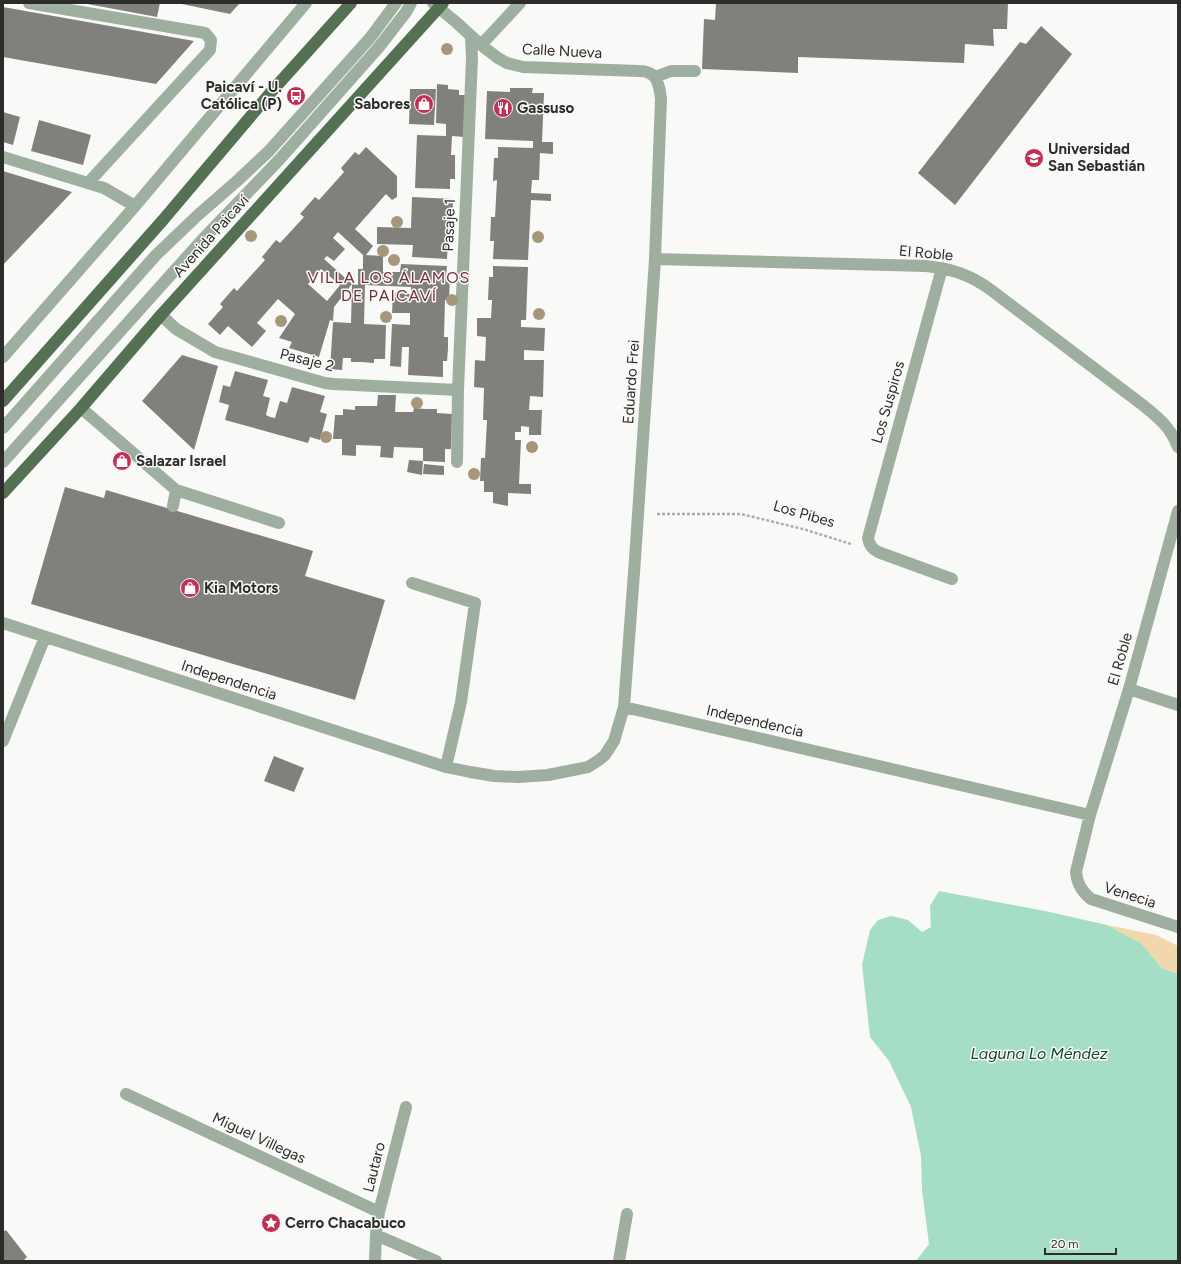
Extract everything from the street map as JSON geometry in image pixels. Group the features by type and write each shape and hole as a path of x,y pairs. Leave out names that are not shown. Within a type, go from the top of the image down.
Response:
{"main road":[{"path":"3,401 158,226 272,91 351,3"},
{"name":"Avenida Paicaví","path":"3,493 81,408 161,315 438,5"}],"street":[{"path":"29,3 205,33 211,40 210,50 89,182"},
{"path":"3,428 156,255 269,151 370,38 396,3"},
{"path":"3,462 202,240 266,174 316,118 379,47 406,12 411,3"},
{"path":"480,45 520,3"},
{"path":"3,357 136,206 305,4"},
{"name":"Calle Nueva","path":"438,5 480,45 507,63 523,67 639,71 650,73 655,77"},
{"name":"Pasaje 1","path":"457,462 458,390 472,58 471,36"},
{"path":"655,77 671,71 696,71"},
{"name":"Eduardo Frei","path":"624,707 655,259 662,99 655,77"},
{"path":"3,157 89,182 104,188 136,206"},
{"name":"El Roble","path":"655,259 926,266 942,268 966,275 979,281 997,294 1164,422 1178,446"},
{"name":"Los Suspiros","path":"869,545 869,532 942,268"},
{"name":"Pasaje 2","path":"161,315 176,330 215,352 325,383 458,390"},
{"path":"81,408 176,490 279,523"},
{"path":"173,506 176,490"},
{"name":"El Roble","path":"1090,815 1129,689 1178,512"},
{"path":"869,545 878,552 952,579"},
{"path":"412,583 475,603 461,702 446,767"},
{"name":"Independencia","path":"3,623 446,767 470,772 494,776 518,777 548,775 588,767 599,760 610,748 614,741 624,707 1090,815"},
{"path":"3,741 45,637"},
{"path":"1129,689 1178,705"},
{"name":"Venecia","path":"1090,815 1076,872 1077,881 1085,895 1091,899 1178,927"},
{"name":"Miguel Villegas","path":"126,1094 379,1212"},
{"name":"Lautaro","path":"375,1261 379,1212 406,1107"},
{"path":"618,1261 627,1214"},
{"path":"376,1235 436,1261"}],"path":[{"name":"Los Pibes","path":"638,514 742,514 802,529 851,544 869,545"}],"shaded area":[{"path":"1107,925 1156,935 1178,946 1178,974 1162,968 1141,943"}],"water":[{"name":"Laguna Lo Méndez","path":"939,891 1045,911 1107,925 1141,943 1162,968 1178,974 1178,1261 916,1261 929,1244 922,1190 921,1156 911,1107 889,1061 870,1037 862,965 870,930 878,920 891,916 908,920 922,932 931,927 930,906"}],"building":[{"path":"82,3 160,3 157,17"},
{"path":"177,3 240,3 230,14"},
{"path":"716,3 1008,3 1007,29 993,29 994,46 965,44 964,63 798,57 798,73 702,69 704,19 715,20"},
{"path":"3,7 194,41 156,84 3,57"},
{"path":"1041,26 1072,54 955,205 918,173 1020,42 1026,44"},
{"path":"437,84 448,85 448,89 459,90 459,95 465,95 464,137 452,136 451,155 455,155 455,179 450,179 450,189 415,188 417,135 446,136 446,124 436,123"},
{"path":"510,88 533,88 532,93 544,93 542,142 553,142 553,154 540,153 539,180 532,180 531,193 551,194 551,201 531,200 528,260 493,259 494,241 490,241 491,217 495,217 497,180 493,181 494,158 498,158 498,147 533,148 533,141 485,139 487,91 510,92"},
{"path":"410,89 436,89 434,125 409,124"},
{"path":"3,112 20,117 13,145 3,142"},
{"path":"39,120 91,135 83,165 31,151"},
{"path":"366,147 397,176 397,197 392,200 386,194 355,229 373,246 366,255 383,256 383,272 400,272 401,264 447,266 446,276 450,276 449,300 445,300 444,337 448,337 448,349 447,361 443,361 443,377 408,375 409,347 402,347 401,367 390,366 392,324 410,325 410,313 392,313 393,293 411,294 411,287 365,285 364,324 386,325 385,359 374,359 374,363 351,362 351,358 343,358 342,370 330,369 333,322 351,323 352,284 334,307 333,321 330,320 319,357 289,348 292,342 279,338 295,314 278,299 257,323 266,331 252,347 228,326 220,335 208,324 223,307 220,304 234,288 237,291 265,260 262,257 276,240 280,243 304,217 300,214 315,197 319,200 344,172 341,168 355,152 359,155","holes":["338,232 363,255 363,269 358,269 358,285 352,284 324,259 327,256 334,261 345,249 333,238","321,269 340,285 327,301 308,284"]},
{"path":"3,171 72,192 3,265"},
{"path":"412,197 453,199 452,242 448,242 447,259 412,257 413,245 377,244 377,227 411,228"},
{"path":"493,266 528,267 526,320 521,320 521,327 545,328 544,351 524,350 524,360 544,360 543,397 530,396 529,410 542,410 541,435 529,435 529,427 521,426 521,432 515,432 515,440 521,440 519,484 531,484 531,494 508,493 508,506 493,503 493,492 484,492 484,481 480,481 481,458 485,458 487,420 483,420 484,388 474,387 475,360 485,361 486,337 477,336 477,318 491,318 492,300 488,300 489,277 493,277"},
{"path":"182,355 218,366 194,450 142,401"},
{"path":"235,371 268,380 263,396 270,398 266,415 270,417 275,418 280,401 287,403 292,387 325,396 320,412 327,414 320,440 310,437 308,443 225,420 229,405 219,402 223,385 230,387"},
{"path":"378,395 396,395 395,412 413,412 414,408 437,409 437,413 452,414 451,449 445,449 445,462 423,461 423,448 394,447 393,458 380,457 381,446 356,445 356,456 342,455 342,439 333,439 335,415 343,415 343,409 355,410 355,406 377,406"},
{"path":"409,460 423,461 422,475 407,472"},
{"path":"424,464 444,466 444,475 423,474"},
{"name":"Kia Motors","path":"65,487 104,498 106,490 313,551 305,576 385,600 355,700 31,604"},
{"path":"274,756 304,768 294,792 264,781"},
{"path":"6,1230 27,1257 23,1261 3,1261 3,1232"}],"place":[{"name":"Paicaví - U. Católica (P)","path":"296,96"},
{"name":"Sabores","path":"424,104"},
{"name":"Gassuso","path":"503,108"},
{"name":"Universidad San Sebastián","path":"1034,158"},
{"name":"Salazar Israel","path":"122,461"},
{"name":"Kia Motors","path":"190,588"},
{"name":"Cerro Chacabuco","path":"271,1223"}],"district":[{"name":"VILLA LOS ÁLAMOS DE PAICAVÍ","path":"389,286"}]}
